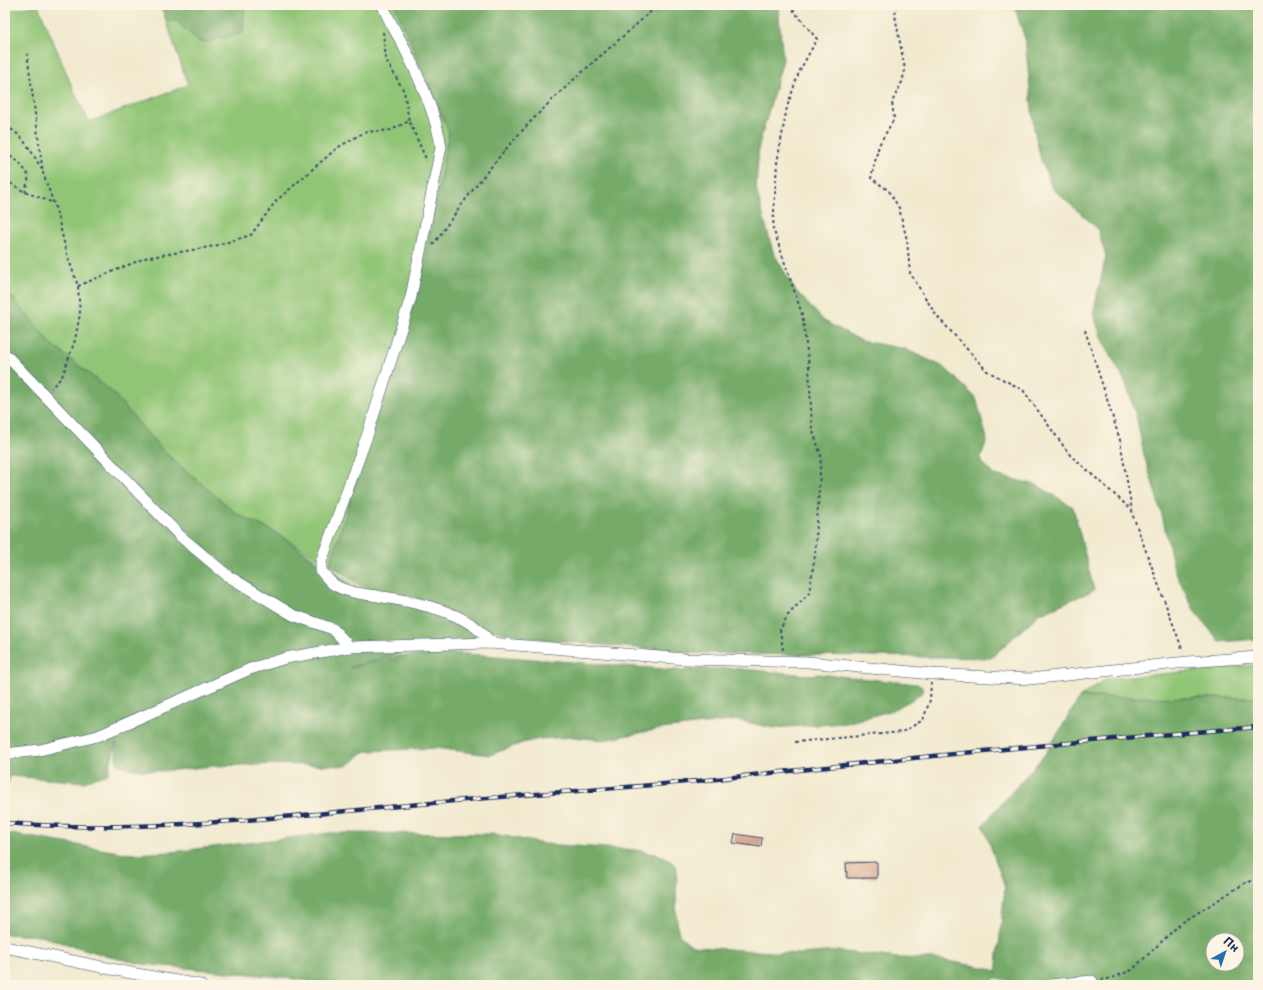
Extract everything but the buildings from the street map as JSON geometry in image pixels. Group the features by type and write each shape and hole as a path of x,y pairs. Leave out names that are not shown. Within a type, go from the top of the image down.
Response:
{"lane":[{"path":"383,5 387,17 405,49 439,129 441,147 411,297 367,436 321,562 321,571 332,584 348,591 407,601 456,616 485,634 490,643"},
{"path":"5,354 180,536 228,576 293,615 333,630 350,647"},
{"path":"5,754 40,750 98,736 250,669 286,658 350,647 490,643 685,659 808,662 932,674 1030,679 1187,662 1258,657"},
{"path":"5,947 108,969 200,985"},
{"path":"1049,985 1092,981"}],"path":[{"path":"430,250 456,211 487,172 543,109 604,52 658,5"},
{"path":"784,661 780,630 788,615 809,593 816,555 821,456 812,428 809,366 802,314 773,228 777,162 787,107 799,72 817,39 793,10 792,5"},
{"path":"897,5 895,15 905,70 902,82 892,102 894,119 879,145 871,178 889,191 899,208 907,240 910,273 936,315 963,346 987,371 1023,390 1070,455 1132,510"},
{"path":"382,25 386,60 404,91 409,121 423,153 436,175"},
{"path":"26,53 43,173"},
{"path":"78,286 146,258 215,246 251,235 276,201 337,148 365,132 391,130 409,121"},
{"path":"5,128 9,128 17,132 36,158 43,173 54,203 67,254 78,286 80,314 75,340 62,377 45,395"},
{"path":"5,153 20,162 29,176 25,192"},
{"path":"5,180 25,192 54,203"},
{"path":"1085,330 1120,440 1132,510 1187,662"},
{"path":"795,742 902,732 923,720 930,700 932,674"},
{"path":"1092,981 1112,978 1132,970 1180,924 1245,884 1258,879"}],"green space":[{"path":"5,5 8,11 38,5 76,96 89,122 188,85 161,5 395,5 449,132 423,270 330,565 276,533 237,514 195,480 164,452 111,391 52,345 5,289"},
{"path":"161,5 245,5 243,33 201,43 176,21 166,21"},
{"path":"395,5 778,5 783,60 759,145 756,189 773,252 795,290 824,321 862,341 905,349 944,367 976,398 987,439 980,460 995,475 1037,485 1073,507 1094,590 1039,614 991,658 689,653 519,637 479,627 424,600 363,588 330,565 423,270 449,132"},
{"path":"1014,5 1258,5 1258,639 1220,642 1195,612 1174,569 1161,511 1144,455 1137,419 1126,383 1103,342 1093,314 1106,256 1097,228 1052,188 1041,160 1034,129 1025,39"},
{"path":"5,289 52,345 111,391 164,452 237,514 276,533 369,595 465,621 490,643 429,645 349,668 399,656 455,653 676,670 730,668 808,675 819,674 917,684 922,687 923,692 910,701 890,711 846,723 773,728 738,720 660,729 603,740 574,737 539,739 522,743 490,755 435,748 367,751 346,766 247,765 215,766 166,771 142,770 118,764 116,758 116,742 108,774 84,782 10,776 5,794"},
{"path":"1258,665 1258,698 1080,697 1106,679"},
{"path":"1080,697 1258,698 1258,982 1238,985 1033,985 996,978 984,985 334,985 281,977 143,964 111,957 40,936 5,934 5,833 131,854 171,852 329,833 495,834 544,844 637,850 666,857 677,867 676,913 679,935 691,945 698,947 799,954 837,951 898,958 935,959 988,968 996,971 996,974 1005,887 983,825 1046,753"}],"railway":[{"path":"5,823 62,826 119,826 235,821 496,797 686,782 852,764 1122,738 1258,727"}]}
